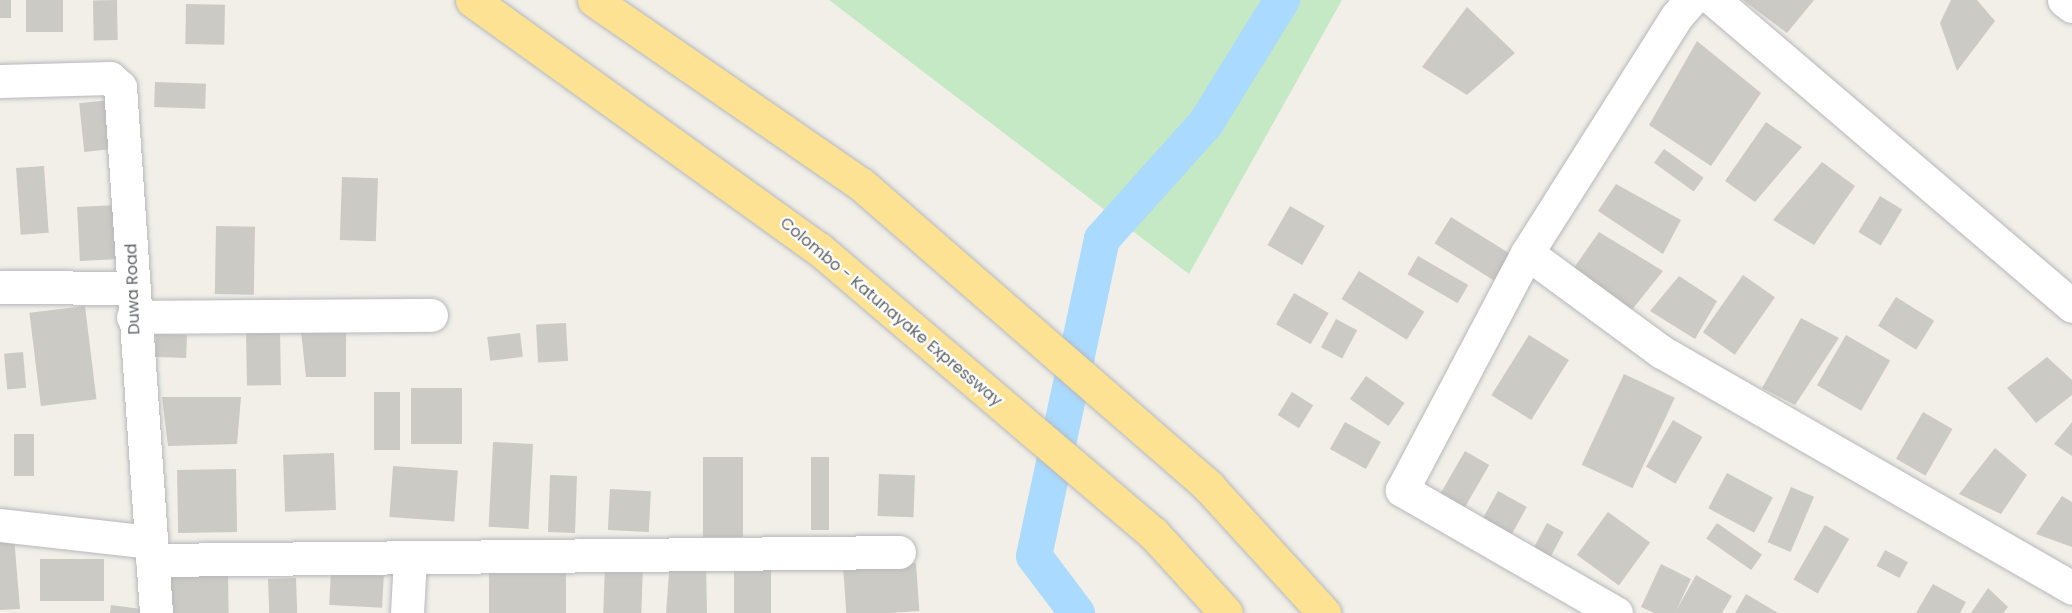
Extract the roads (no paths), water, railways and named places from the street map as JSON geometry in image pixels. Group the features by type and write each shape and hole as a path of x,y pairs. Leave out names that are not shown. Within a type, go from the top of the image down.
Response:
{"highway":[{"name":"Colombo - Katunayake Expressway","path":"472,0 819,249 1153,533 1226,613"},
{"path":"594,0 861,184 1209,487 1324,613"}],"street":[{"path":"1616,613 1402,490 1527,253 1677,15 1692,0"},
{"path":"1713,0 2072,306"},
{"path":"2064,0 2072,6"},
{"name":"Duwa Road","path":"0,81 110,78 120,87 156,613"},
{"path":"1527,253 1662,352 2072,588"},
{"path":"0,287 133,302 431,315"},
{"path":"0,525 152,551 410,557 899,552"},
{"path":"407,613 410,557"}],"waterway":[{"path":"1077,613 1034,556 1102,239 1206,123 1282,0"}]}
